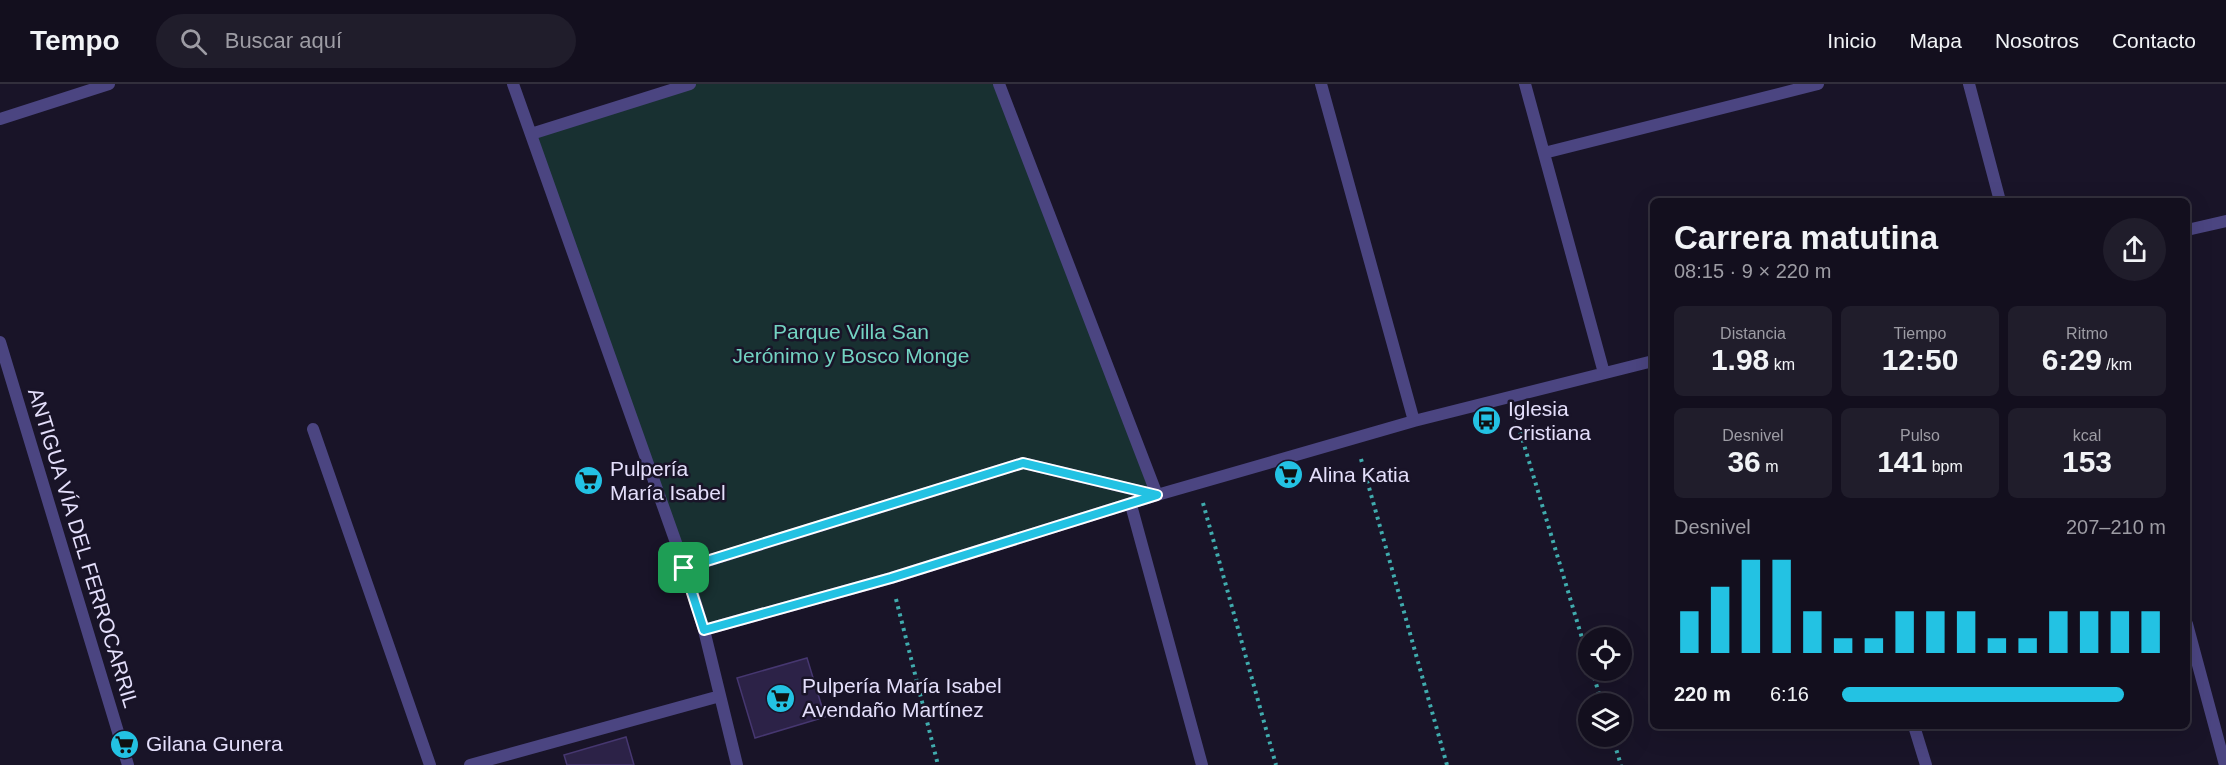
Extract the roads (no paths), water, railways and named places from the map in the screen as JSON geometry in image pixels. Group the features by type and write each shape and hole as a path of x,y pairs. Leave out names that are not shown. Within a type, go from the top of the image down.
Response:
{"street":[{"path":"0,119 109,84"},
{"path":"513,84 684,568 704,630 737,765"},
{"path":"531,134 690,84"},
{"path":"999,84 1157,495"},
{"path":"1321,84 1414,421"},
{"path":"1525,84 1604,373"},
{"path":"1544,153 1818,84"},
{"path":"1969,84 1999,198"},
{"path":"2190,229 2226,221"},
{"name":"ANTIGUA VÍA DEL FERROCARRIL","path":"0,342 128,765"},
{"path":"704,630 891,578 1131,505 1157,495 1414,421 1650,362"},
{"path":"313,429 430,765"},
{"path":"684,568 1023,463 1157,495"},
{"path":"1131,505 1202,765"},
{"path":"2190,635 2226,765"},
{"path":"470,765 720,696"},
{"path":"1915,729 1926,765"}],"place":[{"name":"Iglesia Cristiana","path":"1487,421"},
{"name":"Alina Katia","path":"1288,475"},
{"name":"Pulpería María Isabel","path":"589,481"},
{"name":"Pulpería María Isabel Avendaño Martínez","path":"781,698"},
{"name":"Gilana Gunera","path":"125,744"}],"park label":[{"name":"Parque Villa San Jerónimo y Bosco Monge","path":"851,344"}]}
